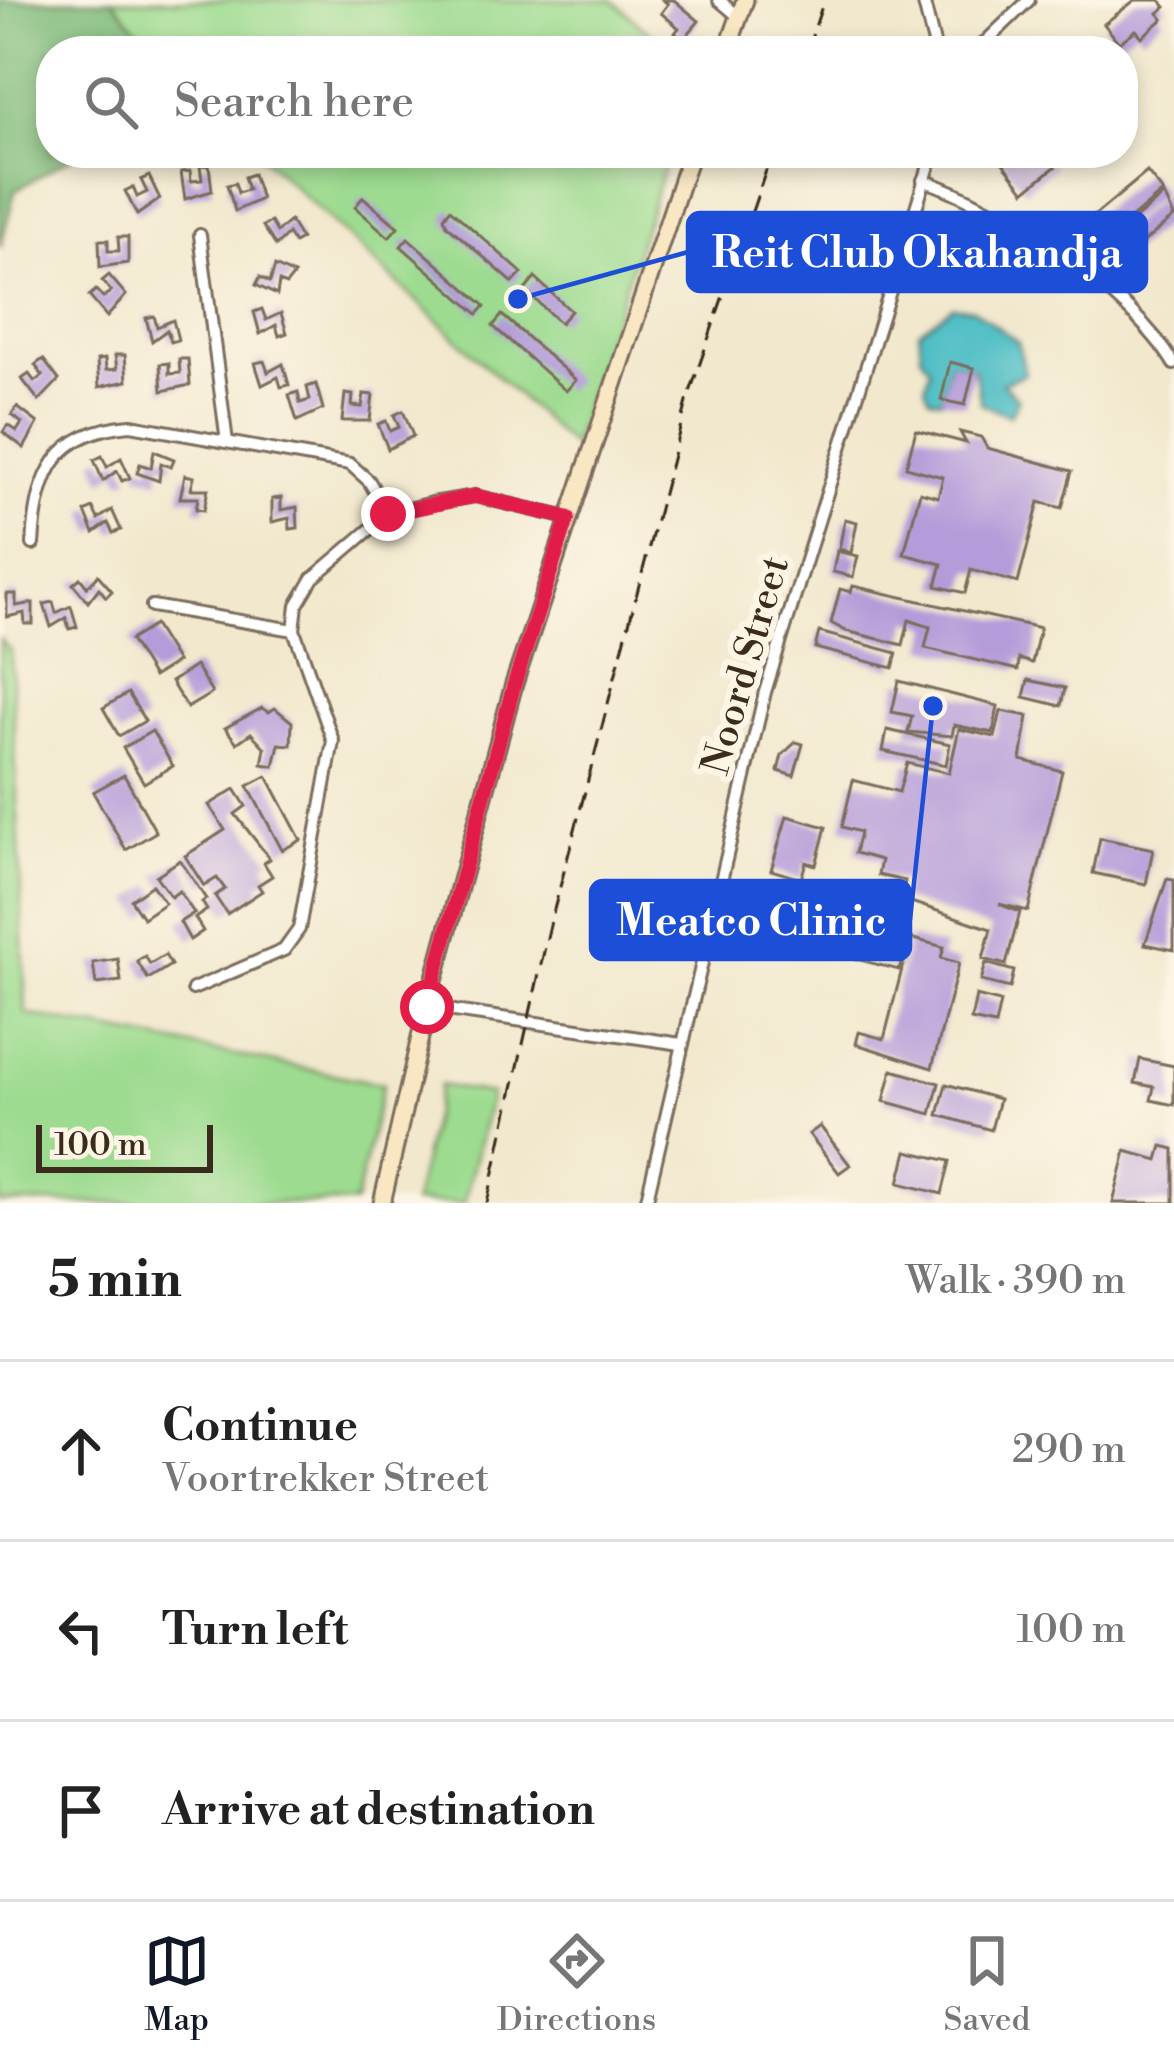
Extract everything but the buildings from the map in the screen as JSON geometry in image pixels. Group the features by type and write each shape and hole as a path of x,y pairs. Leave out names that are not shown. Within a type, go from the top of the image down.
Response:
{"main road":[{"path":"732,36 745,0"},
{"path":"382,1203 427,1007 514,685 686,168"}],"street":[{"path":"719,0 739,17"},
{"path":"923,0 932,36"},
{"path":"992,36 1029,0"},
{"name":"Noord Street","path":"646,1203 765,692 927,168"},
{"path":"923,180 956,191 1107,289 1135,310 1174,364"},
{"path":"200,235 227,442"},
{"path":"34,544 36,491 77,437 100,428 131,425 350,464 370,481 388,514"},
{"path":"193,989 284,950 298,929 333,741 295,630 297,605 314,578 388,514 475,496 568,518"},
{"path":"152,607 295,630"},
{"path":"427,1007 681,1044"}],"green space":[{"path":"0,0 112,0 143,36 36,36 36,168 53,168 15,191 0,248"},
{"path":"112,0 612,0 654,36 143,36"},
{"path":"274,168 664,168 572,446"},
{"path":"0,639 11,652 26,1014 383,1084 355,1203 0,1203"},
{"path":"440,1085 491,1094 464,1203 413,1203"}],"water":[{"path":"953,306 973,309 1018,342 1025,374 1002,383 1018,399 1010,415 981,404 974,368 950,362 941,400 930,398 925,387 930,368 921,355 919,331"}],"railway":[{"path":"812,36 824,0"},
{"path":"487,1203 550,925 688,398 767,168"}],"place":[{"name":"Reit Club Okahandja","path":"518,299"},
{"name":"Meatco Clinic","path":"933,706"}],"route":[{"path":"388,514 475,496 568,518 514,685 427,1007"}]}
